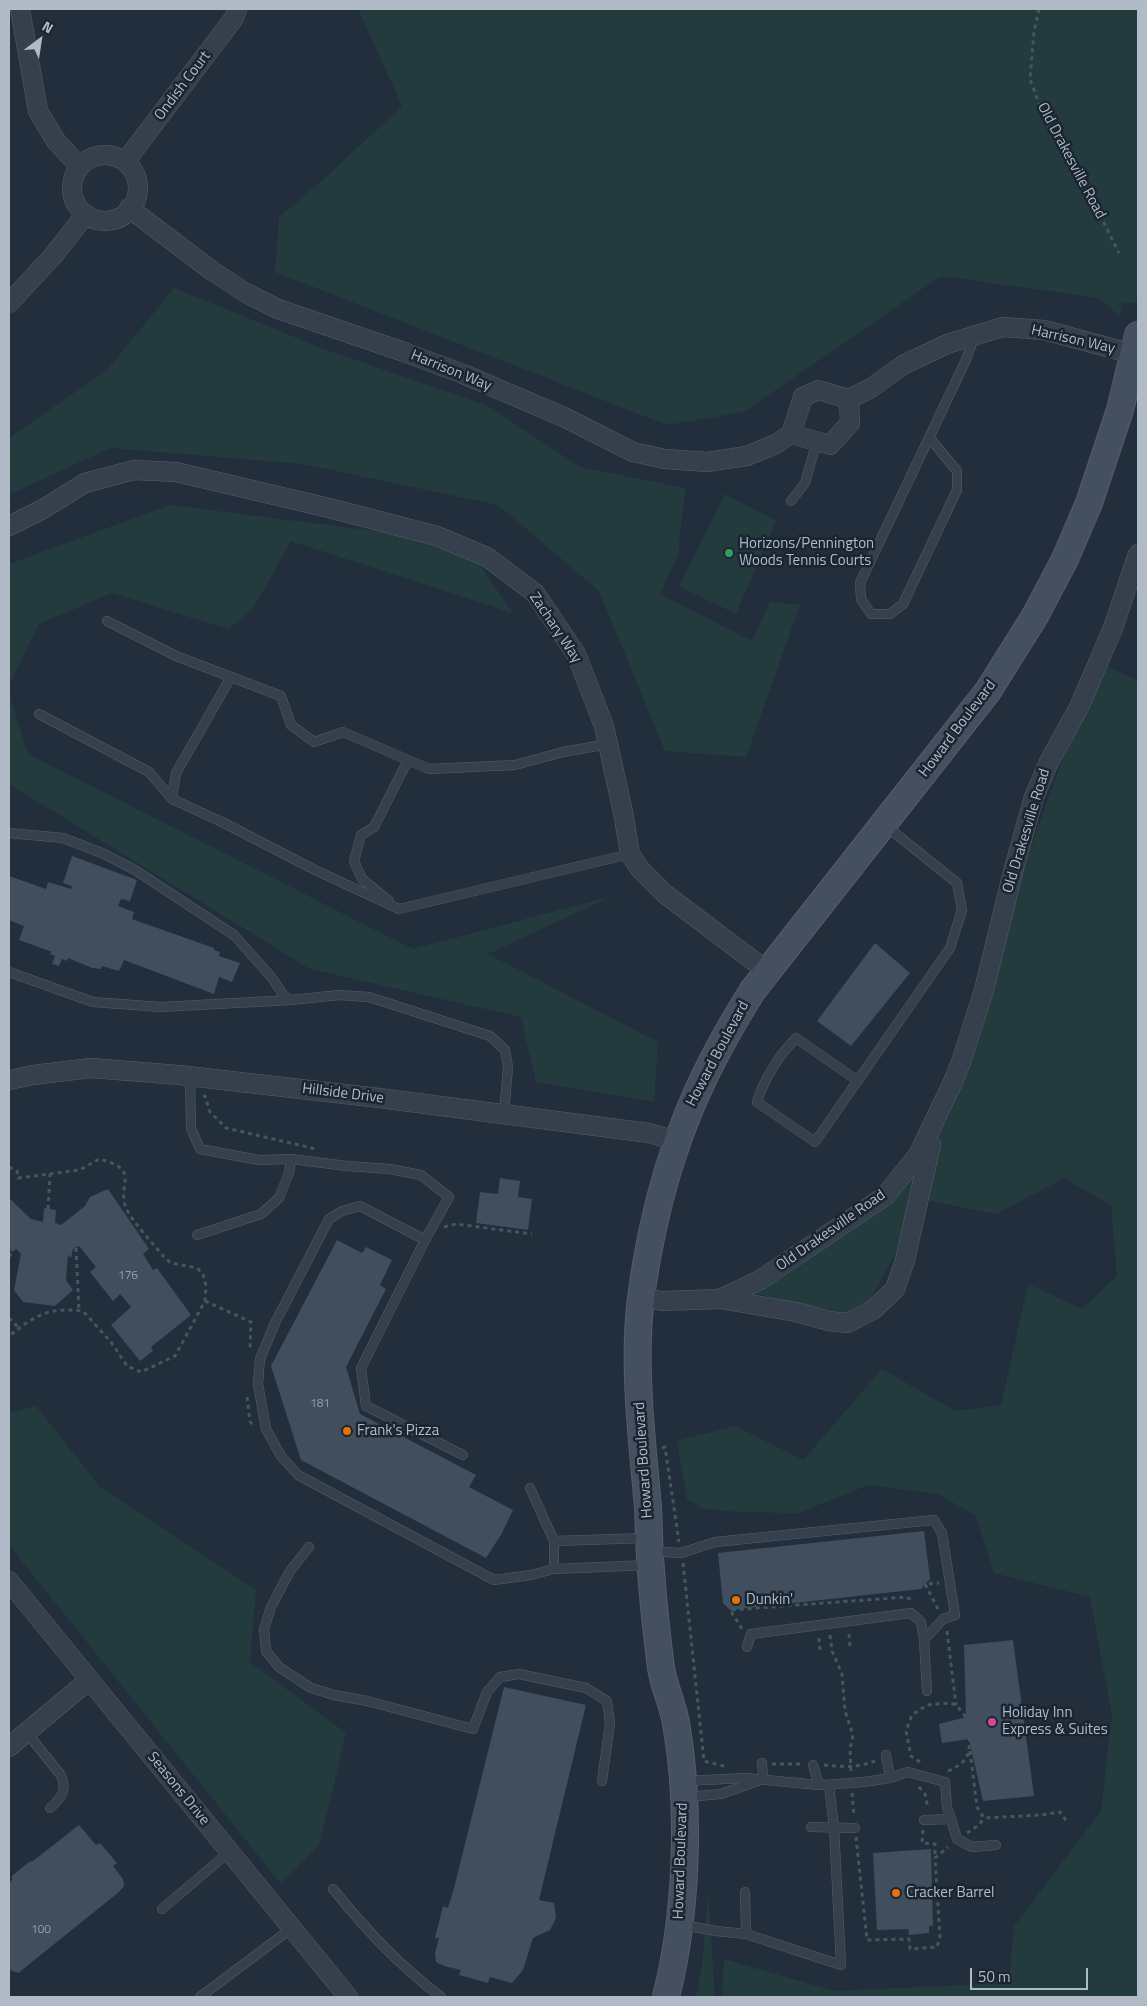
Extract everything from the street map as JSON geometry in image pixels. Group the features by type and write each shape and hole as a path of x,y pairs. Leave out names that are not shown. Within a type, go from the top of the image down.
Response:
{"main road":[{"name":"Howard Boulevard","path":"666,1997 672,1974 684,1863 683,1790 676,1723 662,1671 642,1451 638,1362 641,1297 657,1207 676,1141 701,1080 753,990 988,692 1036,616 1065,559 1089,503 1117,419 1136,344"}],"street":[{"path":"20,9 38,111 56,141 80,166"},
{"name":"Ondish Court","path":"125,162 234,18 237,9"},
{"path":"97,155 116,156 125,162 130,166 138,182 134,200 124,214 110,221 98,220 86,214 77,206 71,195 71,183 80,166 97,155"},
{"name":"Harrison Way","path":"129,208 210,270 278,309 463,374 566,418 634,452 665,460 708,462 747,456 776,444 791,434"},
{"path":"9,303 52,257 86,214"},
{"name":"Harrison Way","path":"849,399 871,388 903,366 947,344 1003,327 1044,330 1136,344"},
{"path":"818,390 849,399 850,423 830,445 791,434 803,397 818,390"},
{"name":"Zachary Way","path":"9,526 43,509 85,483 134,470 176,472 437,536 486,557 535,593 576,654 604,726 623,812 630,854 640,869 665,894 768,971"},
{"name":"Old Drakesville Road","path":"720,1299 760,1280 886,1196 918,1155 958,1069 984,990 1014,868 1034,797 1049,762 1080,705 1112,628 1138,554"},
{"name":"Hillside Drive","path":"9,1080 33,1074 91,1068 190,1076 649,1132 676,1141"},
{"name":"Old Drakesville Road","path":"641,1297 662,1301 720,1299 796,1312 829,1321 848,1323 873,1310 895,1289 905,1260 937,1116"},
{"name":"Seasons Drive","path":"9,1581 348,1997"},
{"path":"9,1747 89,1680"}],"lane":[{"path":"929,437 957,471 957,490 903,604 890,614 872,614 861,599 860,584 975,336"},
{"path":"791,500 805,483 817,441"},
{"path":"107,621 176,656 281,696 291,725 314,742 343,732 429,769 515,765 563,752 608,744"},
{"path":"172,799 176,773 231,677"},
{"path":"39,714 149,772 172,799 222,822 315,870 399,909 630,854"},
{"path":"399,909 362,879 354,861 361,835 374,827 408,760"},
{"path":"858,1081 796,1038 786,1049 761,1088 757,1102 815,1142 858,1081 950,948 962,910 956,883 884,824"},
{"path":"9,833 63,838 102,853 135,870 234,935 272,978 284,996 291,1000"},
{"path":"9,972 93,1002 161,1007 291,1000 339,995 369,997 490,1036 505,1050 508,1067 504,1114"},
{"path":"190,1076 191,1128 200,1149 259,1160 291,1159 390,1169 421,1175 449,1197 425,1240 361,1368 366,1406 463,1455"},
{"path":"197,1236 261,1214 279,1198 289,1173 291,1159"},
{"path":"425,1240 360,1206 342,1211 329,1219 275,1323 260,1359 258,1384 266,1429 281,1456 298,1476 494,1580 531,1575 650,1551"},
{"path":"530,1488 554,1541 554,1569"},
{"path":"554,1541 681,1554 715,1542 934,1520 942,1533 955,1615 943,1619 924,1640"},
{"path":"309,1547 290,1571 271,1606 264,1629 266,1651 279,1667 311,1688 326,1693 367,1701 473,1729 487,1692 500,1678 518,1674 586,1688 607,1701 610,1723 602,1781"},
{"path":"747,1647 751,1634 911,1613 921,1622 927,1691"},
{"path":"27,1733 64,1781 62,1796 50,1808"},
{"path":"882,1755 890,1778"},
{"path":"762,1764 763,1779"},
{"path":"813,1765 819,1785"},
{"path":"683,1790 745,1778 829,1786 890,1778 908,1772 945,1782 947,1807 957,1839 972,1846 996,1844"},
{"path":"683,1790 722,1794 763,1779"},
{"path":"678,1925 746,1934 842,1965 834,1827 829,1786"},
{"path":"924,1820 950,1819"},
{"path":"810,1827 855,1828"},
{"path":"162,1909 229,1852"},
{"path":"333,1889 370,1934 409,1972 441,1997"},
{"path":"745,1892 746,1934"},
{"path":"200,1997 292,1928"}],"path":[{"name":"Old Drakesville Road","path":"1039,9 1034,31 1030,79 1045,120 1105,225 1118,253"},
{"path":"9,1167 17,1172 18,1178 80,1170 99,1158 114,1164 122,1169 126,1181 124,1200 129,1212 164,1257 171,1263 197,1268 203,1274 206,1286 205,1301 175,1356 141,1372 127,1366 111,1342 83,1311 60,1309 48,1311 18,1328 9,1336"},
{"path":"48,1209 50,1174"},
{"path":"76,1248 79,1310"},
{"path":"9,1257 12,1252"},
{"path":"205,1301 251,1322"},
{"path":"9,1318 18,1328"},
{"path":"642,1451 665,1448 681,1554 685,1569 704,1761 726,1766"},
{"path":"943,1619 926,1584 950,1581"},
{"path":"829,1625 832,1651 842,1674 845,1711 853,1735 850,1748 850,1767 853,1782 852,1795 867,1940 909,1939 910,1949 937,1947 940,1937 935,1844 922,1843 924,1813 928,1808 925,1794 916,1783"},
{"path":"849,1634 850,1646"},
{"path":"819,1638 820,1652"},
{"path":"924,1765 911,1756 906,1731 912,1715 927,1704 949,1703 956,1704 966,1717"},
{"path":"969,1739 977,1807 984,1818"},
{"path":"940,1770 950,1771 965,1760 970,1751"},
{"path":"762,1764 850,1767 869,1764 882,1755"},
{"path":"852,1795 859,1794"},
{"path":"984,1818 1060,1812 1068,1823"},
{"path":"935,1858 957,1839 979,1825 984,1818"}],"green space":[{"path":"358,9 1138,9 1138,303 1122,302 1118,321 1118,315 1099,298 941,276 744,412 667,425 275,272 279,217 325,178 402,106"},
{"path":"174,288 324,349 488,406 580,467 685,488 678,555 660,594 752,641 770,602 800,605 746,757 665,751 599,591 498,505 303,464 110,448 9,495 9,438 107,370"},
{"name":"Horizons/Pennington Woods Tennis Courts","path":"725,494 776,521 736,614 679,586"},
{"path":"170,505 391,533 475,558 513,613 291,541 253,609 228,629 112,593 39,624 9,685 9,564"},
{"path":"1097,661 1138,681 1138,1997 722,1997 724,1959 834,1991 1009,1983 1014,1926 1101,1811 1112,1716 1090,1597 994,1573 976,1516 938,1494 868,1485 798,1513 737,1512 701,1508 687,1499 677,1441 736,1426 803,1460 882,1369 955,1411 1001,1405 1028,1284 1082,1309 1117,1276 1111,1205 1064,1178 996,1214 924,1200 861,1317 729,1288 878,1202 928,1139"},
{"path":"9,694 28,754 413,949 612,896 488,954 658,1042 654,1102 536,1082 521,1017 310,969 9,784"},
{"path":"36,1406 100,1487 256,1590 250,1662 346,1733 319,1845 281,1884 9,1545 9,1413"},
{"path":"708,1894 715,1997 696,1997 702,1967"}],"building":[{"path":"72,856 137,880 130,901 121,899 118,906 134,912 132,919 214,948 214,950 220,952 219,956 240,963 232,982 219,977 214,994 124,960 119,971 102,966 101,969 92,968 68,958 67,961 62,959 59,966 52,964 55,956 50,954 52,952 19,940 24,926 9,920 9,876 46,889 48,882 71,889 72,886 63,883"},
{"path":"875,943 910,973 851,1046 817,1021"},
{"path":"500,1178 520,1181 518,1197 532,1199 528,1230 476,1223 480,1192 498,1194"},
{"path":"108,1189 149,1249 143,1254 153,1270 157,1268 191,1315 151,1347 153,1351 140,1361 111,1325 131,1307 120,1294 113,1301 90,1272 96,1267 79,1246 73,1249 71,1258 68,1255 66,1280 73,1290 55,1306 23,1302 14,1290 21,1254 16,1249 12,1252 9,1248 9,1198 31,1219 43,1222 44,1208 56,1210 55,1223 61,1225 85,1206 90,1197"},
{"path":"337,1240 362,1253 366,1247 392,1260 380,1285 386,1289 346,1367 360,1414 476,1475 469,1487 513,1510 502,1533 486,1558 301,1460 271,1366"},
{"path":"924,1531 930,1579 921,1589 730,1610 723,1603 718,1553"},
{"path":"1013,1640 1034,1796 983,1801 969,1739 942,1743 939,1724 966,1717 964,1645"},
{"path":"504,1687 586,1705 539,1900 554,1903 556,1918 550,1930 533,1938 523,1970 512,1983 490,1977 488,1983 459,1975 461,1970 436,1962 435,1953 439,1938 435,1938 443,1906 448,1908 454,1888"},
{"path":"79,1825 96,1845 100,1843 117,1863 113,1866 123,1879 124,1886 19,1973 12,1971 9,1968 9,1883 12,1880 12,1876"},
{"path":"931,1849 933,1926 929,1926 929,1933 909,1935 908,1929 877,1930 873,1853"}],"place":[{"name":"Horizons/Pennington Woods Tennis Courts","path":"729,553"},
{"name":"Frank's Pizza","path":"347,1431"},
{"name":"Dunkin'","path":"736,1600"},
{"name":"Holiday Inn Express & Suites","path":"992,1722"},
{"name":"Cracker Barrel","path":"896,1893"}]}
